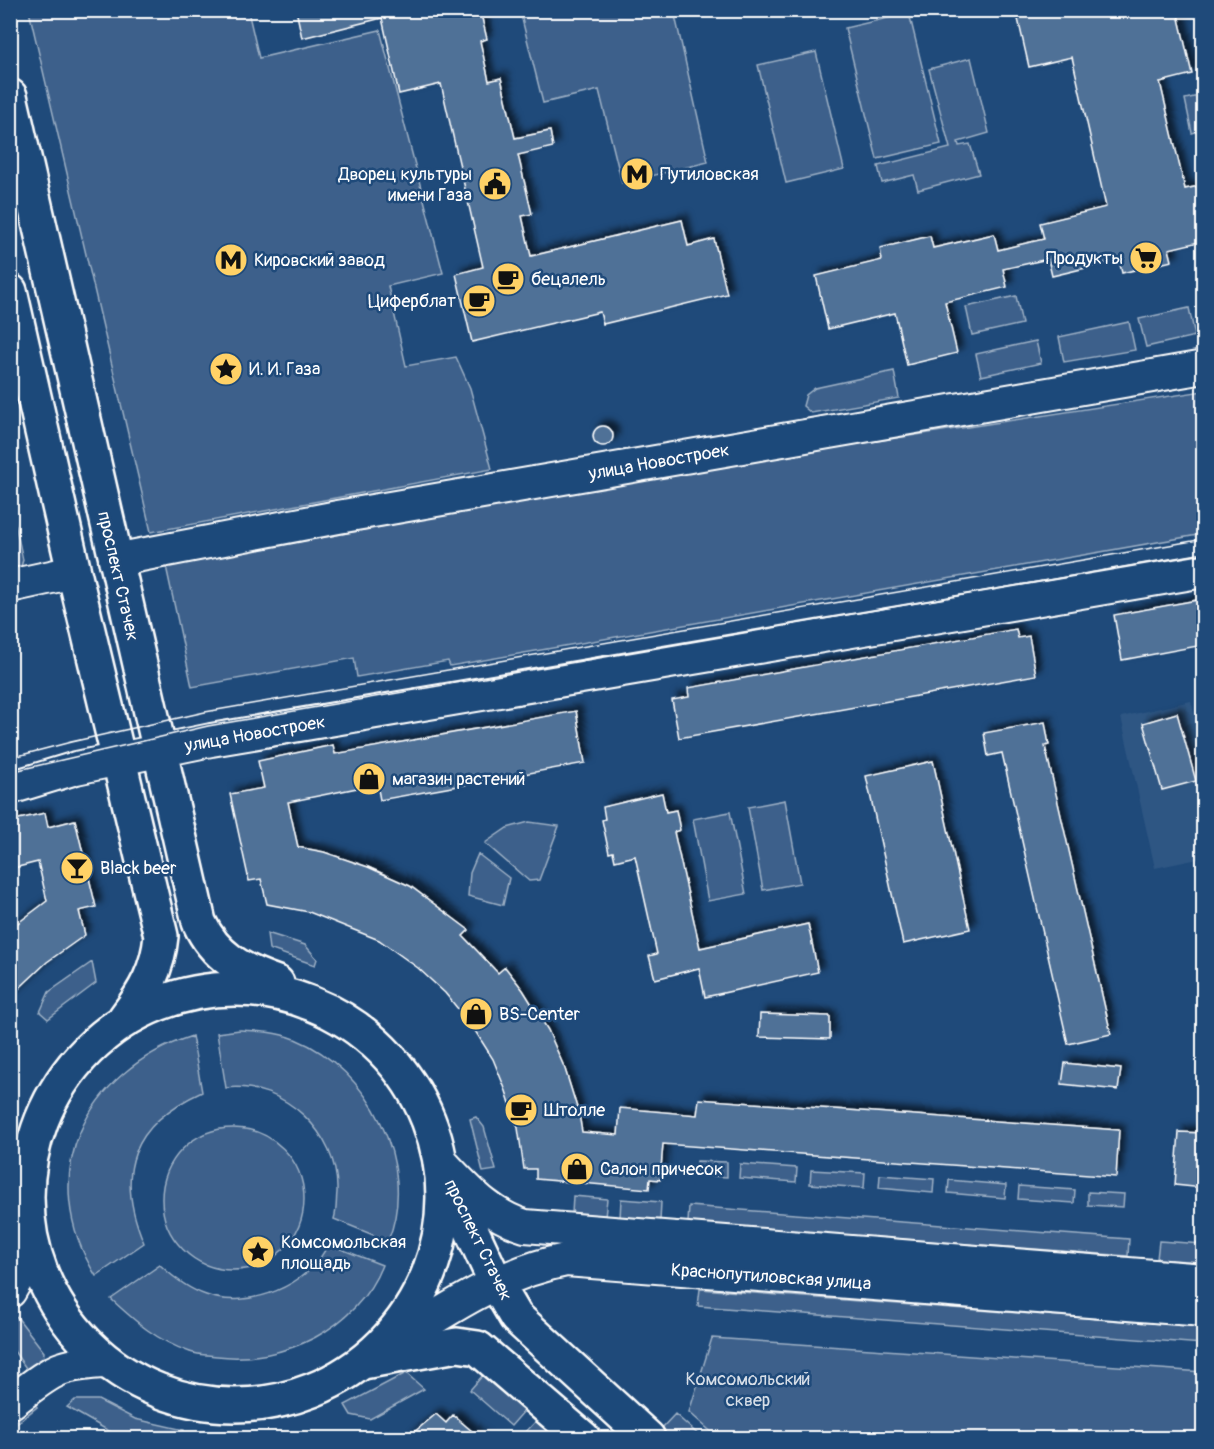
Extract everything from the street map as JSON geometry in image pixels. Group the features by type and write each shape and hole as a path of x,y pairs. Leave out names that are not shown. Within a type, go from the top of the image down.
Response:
{"main road":[{"name":"проспект Стачек","path":"10,96 198,922 207,940 240,969 280,984 304,1000"},
{"path":"10,291 161,936 159,958 152,979 122,1022"},
{"path":"253,989 304,1000 327,1009 362,1031 401,1070 425,1108 442,1163 443,1219 430,1274 403,1323 363,1362 335,1381 304,1394 271,1403 238,1406 203,1404 169,1395 137,1381 108,1362 82,1339 61,1312 45,1282 33,1250 28,1219 27,1188 30,1157 39,1127 53,1097 71,1069 94,1043 122,1022 150,1007 180,996 211,990 253,989"},
{"name":"проспект Стачек","path":"442,1163 495,1283 516,1317 648,1438"},
{"path":"363,1362 457,1345 478,1348 583,1438"}],"street":[{"name":"улица Новостроек","path":"115,560 349,515 1203,368"},
{"name":"улица Новостроек","path":"10,788 118,758 1203,571"},
{"path":"10,586 74,572"},
{"name":"Краснопутиловская улица","path":"442,1163 484,1207 505,1220 525,1226 1203,1280"},
{"path":"10,1291 33,1250"},
{"name":"Краснопутиловская улица","path":"363,1362 495,1283 523,1270 566,1260 1203,1310"},
{"path":"10,1403 61,1367 108,1362"}],"shaded area":[{"path":"1191,701 1203,749 1203,858 1155,868 1121,717"}],"green space":[{"path":"29,11 248,11 259,58 380,30 443,273 388,286 406,366 456,357 470,388 492,469 151,532"},
{"path":"520,11 674,11 708,162 622,183 599,90 543,103"},
{"path":"909,13 941,144 877,159 845,28"},
{"path":"816,52 844,169 786,183 758,65"},
{"path":"971,58 989,133 958,142 959,146 970,144 979,174 918,190 914,175 882,183 878,166 950,148 929,69"},
{"path":"1203,95 1203,130 1192,133 1185,99"},
{"path":"1016,296 1022,324 972,335 966,307"},
{"path":"1189,308 1195,336 1146,347 1139,319"},
{"path":"1129,322 1135,350 1064,362 1059,337"},
{"path":"1036,341 1041,363 981,376 976,354"},
{"path":"894,371 899,398 811,413 803,406 806,395 815,388"},
{"path":"1203,391 1203,534 450,666 448,661 357,677 354,658 192,687 166,566 720,465"},
{"path":"10,500 23,560 20,570 10,572"},
{"path":"785,800 800,883 763,890 748,807"},
{"path":"730,812 746,894 708,901 693,819"},
{"path":"529,822 559,826 539,880 529,881 485,843 507,828"},
{"path":"478,854 509,878 503,905 468,896 470,873"},
{"path":"267,933 305,945 317,959 315,965 269,949"},
{"path":"92,962 96,983 48,1019 40,1012 49,992"},
{"path":"240,1030 274,1033 295,1039 322,1053 345,1073 365,1096 381,1123 392,1152 397,1182 396,1212 388,1241 334,1219 337,1192 335,1171 329,1150 318,1132 304,1116 287,1103 268,1093 248,1088 226,1088 217,1033"},
{"path":"192,1036 202,1092 159,1119 145,1135 136,1153 131,1172 131,1194 135,1217 144,1243 96,1276 78,1238 70,1201 71,1165 80,1132 98,1101 123,1074 154,1052"},
{"path":"476,1117 484,1127 496,1170 483,1172 470,1119"},
{"path":"233,1128 260,1133 284,1148 299,1172 304,1199 299,1226 284,1250 260,1265 233,1270 206,1265 182,1250 167,1226 162,1199 167,1172 182,1148 206,1133"},
{"path":"697,1161 727,1162 727,1177 696,1175"},
{"path":"740,1164 797,1168 796,1182 739,1178"},
{"path":"811,1170 865,1173 864,1188 810,1184"},
{"path":"880,1175 934,1179 933,1193 879,1188"},
{"path":"949,1180 1006,1185 1005,1198 948,1193"},
{"path":"1019,1186 1075,1190 1074,1203 1018,1199"},
{"path":"1088,1192 1124,1194 1123,1207 1088,1205"},
{"path":"573,1196 607,1199 605,1217 572,1214"},
{"path":"621,1199 661,1202 660,1221 620,1218"},
{"path":"689,1206 1129,1239 1128,1256 688,1223"},
{"path":"1159,1241 1203,1244 1203,1262 1157,1259"},
{"path":"328,1244 382,1265 370,1288 355,1307 315,1338 292,1348 242,1357 190,1352 157,1336 111,1299 160,1265 182,1283 206,1295 223,1299 258,1297 293,1283 319,1259"},
{"path":"700,1289 1203,1327 1203,1344 698,1306"},
{"path":"11,1315 17,1317 44,1352 43,1360 28,1371 11,1347"},
{"name":"Комсомольский сквер","path":"712,1338 1203,1372 1203,1438 718,1438 689,1412"},
{"path":"406,1373 424,1389 370,1419 351,1415 345,1405"},
{"path":"483,1375 524,1411 511,1426 470,1390"},
{"path":"75,1400 98,1400 135,1419 184,1430 182,1438 121,1438 67,1407"},
{"path":"34,1403 37,1407 11,1428 11,1421"},
{"path":"675,1414 702,1438 672,1438 661,1429"},
{"path":"536,1421 555,1438 525,1438 522,1436"}],"building":[{"name":"Дворец культуры имени Газа","path":"296,10 480,10 487,39 480,41 489,81 501,78 515,138 550,131 553,147 518,155 532,214 522,216 531,256 682,220 688,246 714,239 727,294 603,324 600,312 472,342 456,274 483,267 441,84 399,94 382,18 302,38"},
{"path":"1016,10 1177,10 1192,74 1160,82 1185,189 1203,185 1203,241 1169,249 1172,261 1122,273 1119,260 1052,276 1048,259 1003,269 1007,287 945,302 957,353 907,365 895,313 828,329 816,276 882,260 880,248 930,236 933,248 994,234 998,250 1044,239 1040,223 1106,207 1072,57 1029,67"},
{"path":"603,426 610,429 613,436 610,443 603,446 596,443 593,436 596,429"},
{"path":"1203,599 1203,645 1122,660 1114,615"},
{"path":"1016,629 1018,638 1029,636 1036,675 679,738 672,700 689,697 688,688"},
{"path":"576,711 585,763 380,800 377,784 288,802 298,847 324,852 368,867 410,886 469,930 463,936 498,973 505,967 523,990 548,1030 565,1069 582,1132 618,1135 620,1108 697,1115 699,1099 1119,1130 1116,1177 663,1144 660,1180 650,1179 649,1189 536,1179 536,1169 524,1169 518,1128 506,1091 493,1059 472,1026 445,993 418,968 379,940 309,912 267,904 261,879 249,881 230,794 264,788 258,761 333,745 335,754"},
{"path":"1177,713 1196,781 1162,790 1143,723"},
{"path":"1045,722 1049,745 1045,746 1111,1034 1068,1044 1002,753 988,756 984,733"},
{"path":"933,761 970,929 903,944 866,776"},
{"path":"662,793 666,812 676,810 680,830 674,832 700,948 808,924 818,972 705,997 699,968 655,979 649,956 657,954 635,856 615,861 613,852 609,853 602,820 605,819 603,807"},
{"path":"45,813 48,827 75,820 96,907 79,911 85,935 47,962 10,997 10,929 47,901 38,862 10,869 10,821"},
{"path":"760,1014 830,1016 830,1039 759,1037"},
{"path":"1065,1063 1121,1069 1118,1090 1062,1084"},
{"path":"1179,1132 1203,1133 1203,1188 1175,1185"},
{"path":"436,1414 446,1423 453,1415 480,1438 407,1438"}],"tram line":[{"path":"10,758 205,712 1204,539"},
{"path":"10,772 208,726 1204,553"}],"place":[{"name":"Путиловская","path":"637,174"},
{"name":"Дворец культуры имени Газа","path":"495,184"},
{"name":"Продукты","path":"1146,258"},
{"name":"Кировский завод","path":"231,260"},
{"name":"бецалель","path":"508,279"},
{"name":"Циферблат","path":"479,301"},
{"name":"И. И. Газа","path":"226,369"},
{"name":"магазин растений","path":"369,779"},
{"name":"Black beer","path":"77,868"},
{"name":"BS-Сеntеr","path":"476,1014"},
{"name":"Штолле","path":"521,1110"},
{"name":"Салон причесок","path":"577,1169"},
{"name":"Комсомольская площадь","path":"258,1252"}]}
